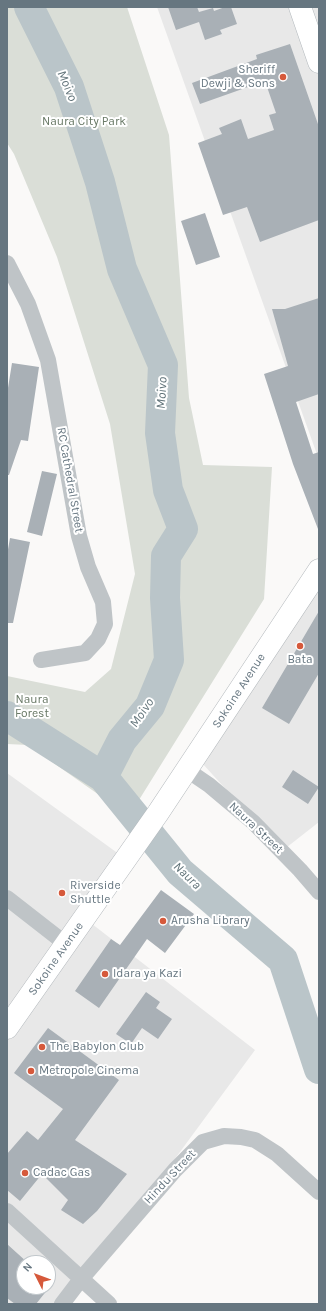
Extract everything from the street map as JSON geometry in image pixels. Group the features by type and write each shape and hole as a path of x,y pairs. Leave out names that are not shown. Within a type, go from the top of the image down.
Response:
{"main road":[{"path":"300,7 319,62"},
{"name":"Sokoine Avenue","path":"7,1028 152,822 319,570"}],"street":[{"name":"RC Cathedral Street","path":"7,263 28,304 48,360 79,536 88,567 103,602 104,624 98,639 85,652 41,660"},
{"name":"Naura Street","path":"187,770 209,785 253,822 300,870 319,892"},
{"path":"7,898 66,944"},
{"name":"Hindu Street","path":"62,1304 81,1279 175,1170 203,1142 224,1136 255,1140 277,1154 319,1192"},
{"path":"7,1211 109,1304"}],"shaded area":[{"path":"157,7 319,7 319,460"},
{"path":"319,558 319,822 282,851 192,752"},
{"path":"7,773 123,857 83,917 255,1050 68,1304 7,1304"}],"green space":[{"name":"Naura City Park","path":"7,7 127,7 169,135 189,398 203,465 272,467 264,599 129,816 28,745 7,744 7,676 85,692 111,669 135,574 110,424 57,257 14,154 7,143"}],"building":[{"path":"168,7 197,7 199,12 213,8 214,11 225,7 231,7 237,24 220,30 222,34 205,40 199,22 176,30"},
{"path":"290,44 319,127 319,220 260,242 247,207 223,215 198,143 222,134 219,128 241,119 248,139 274,130 269,115 276,113 265,81 200,104 192,83 257,59 256,55"},
{"path":"205,213 220,257 196,265 181,221"},
{"path":"319,298 319,394 296,402 313,454 319,452 318,529 293,464 264,374 288,366 272,309 285,309"},
{"path":"12,363 39,367 28,441 21,440 9,475 7,475 7,394"},
{"path":"42,471 57,474 42,536 27,532"},
{"path":"10,538 30,542 13,623 7,623 7,555"},
{"path":"319,611 319,673 289,724 262,708"},
{"path":"293,770 319,787 308,804 282,787"},
{"path":"161,890 194,914 165,953 147,939 99,1008 75,991 111,939 120,945"},
{"path":"146,992 160,1002 156,1008 172,1019 158,1039 142,1028 131,1044 116,1034"},
{"path":"48,1028 119,1080 75,1140 127,1174 97,1211 83,1224 61,1210 68,1200 42,1174 20,1201 7,1190 7,1154 27,1131 38,1140 63,1109 14,1073"},
{"path":"7,1244 19,1255 16,1255 16,1295 43,1295 36,1304 15,1304 7,1298"}],"waterway":[{"name":"Moivo","path":"29,7 69,87 100,182 122,269 163,365 160,433 168,490 183,529 166,556 165,598 169,660 150,706 122,740 103,777"},
{"name":"Naura","path":"7,716 103,777 180,872 283,960 319,1069"}],"place":[{"name":"Sheriff Dewji & Sons","path":"283,77"},
{"name":"Bata","path":"300,646"},
{"name":"Riverside Shuttle","path":"62,893"},
{"name":"Arusha Library","path":"163,921"},
{"name":"Idara ya Kazi","path":"105,974"},
{"name":"The Babylon Club","path":"42,1047"},
{"name":"Metropole Cinema","path":"31,1071"},
{"name":"Cadac Gas","path":"25,1173"}],"park label":[{"name":"Naura Forest","path":"32,707"}]}
